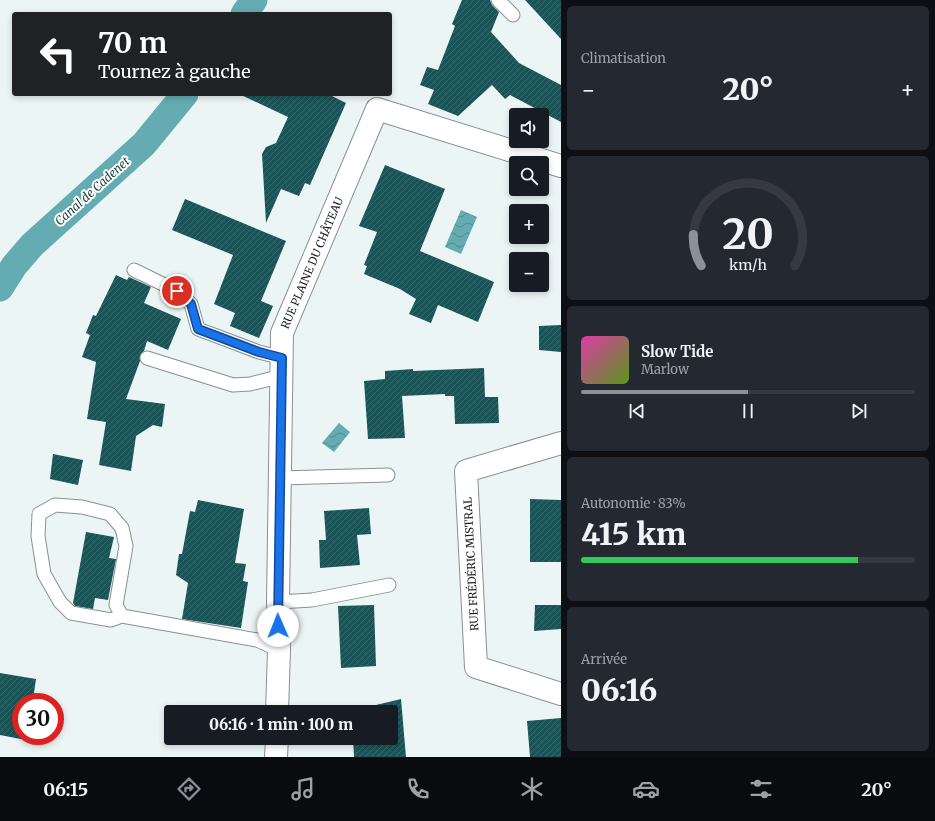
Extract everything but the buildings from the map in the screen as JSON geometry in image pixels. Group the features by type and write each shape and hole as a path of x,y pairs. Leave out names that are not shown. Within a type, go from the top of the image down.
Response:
{"street":[{"name":"RUE PLAINE DU CHÂTEAU","path":"277,705 282,333 377,109 561,166"},
{"name":"RUE FRÉDÉRIC MISTRAL","path":"561,443 466,471 476,666 561,694"},
{"path":"276,757 277,745"}],"lane":[{"path":"498,0 513,15"},
{"path":"134,270 177,291 191,304 198,329 259,352 282,367 250,384 233,385 147,358"},
{"path":"280,478 388,475"},
{"path":"122,616 116,605 126,546 122,528 110,514 82,507 55,505 39,514 38,536 44,574 60,602 71,614 111,620 122,616 257,640 279,650"},
{"path":"278,602 312,600 389,586"}],"water":[{"path":"461,210 477,217 461,254 445,247"},
{"path":"339,423 350,432 334,452 322,443"}],"waterway":[{"name":"Canal de Cadenet","path":"245,12 254,0"},
{"name":"Canal de Cadenet","path":"0,288 14,266 32,245 144,144 183,96"}],"route":[{"path":"177,291 191,304 198,329 259,352 282,358 278,626"}]}
